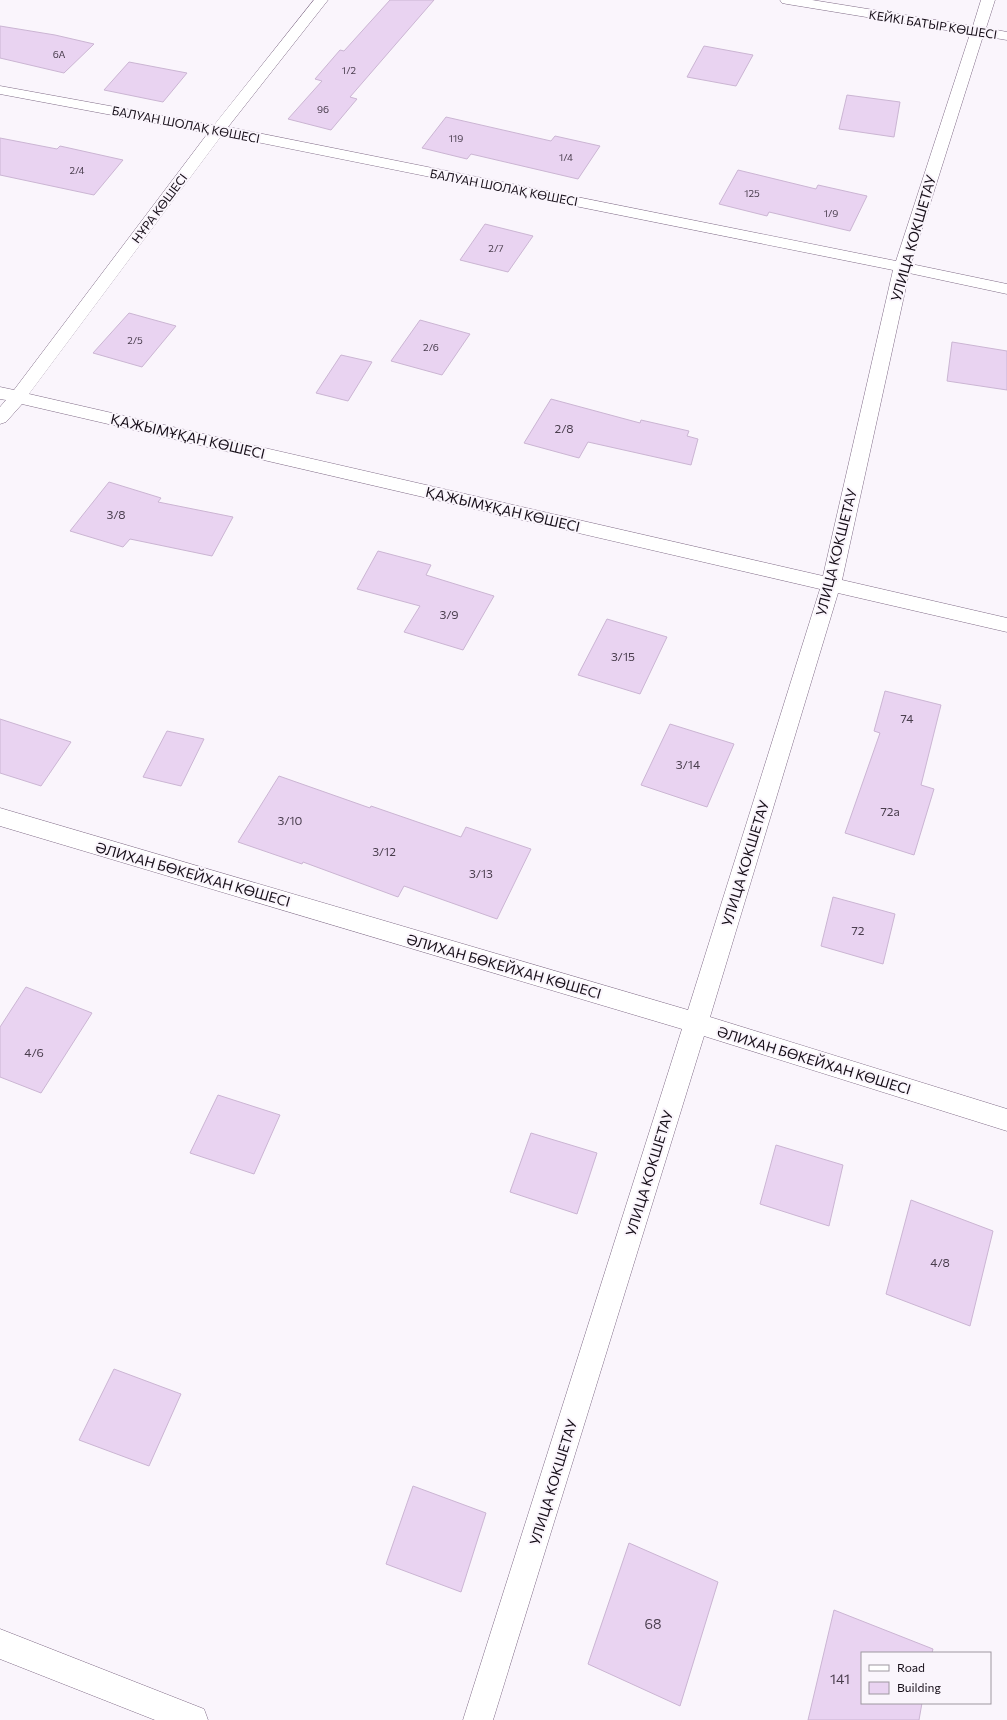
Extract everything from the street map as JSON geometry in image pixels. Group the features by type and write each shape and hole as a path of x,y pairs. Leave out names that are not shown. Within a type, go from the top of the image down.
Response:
{"street":[{"name":"НҰРА КӨШЕСІ","path":"0,418 18,397 218,130 321,0"},
{"name":"КЕЙКІ БАТЫР КӨШЕСІ","path":"787,0 1007,36"},
{"name":"УЛИЦА КОКШЕТАУ","path":"478,1720 831,585 902,267 988,0"},
{"name":"БАЛУАН ШОЛАҚ КӨШЕСІ","path":"0,90 218,130 1007,289"},
{"name":"ҚАЖЫМҰҚАН КӨШЕСІ","path":"0,393 831,585 1007,624"},
{"name":"ӘЛИХАН БӨКЕЙХАН КӨШЕСІ","path":"0,817 696,1023 1007,1120"},
{"path":"0,1644 193,1720"}],"building":[{"path":"390,0 434,0 350,97 357,99 331,130 288,119 322,81 315,79 340,50 344,51"},
{"path":"0,26 55,35 94,44 64,73 0,58"},
{"path":"704,46 753,55 736,86 687,77"},
{"path":"129,62 187,73 163,102 104,90"},
{"path":"847,95 900,102 894,137 839,129"},
{"path":"446,117 551,141 555,136 600,146 578,179 471,154 467,159 422,148"},
{"path":"0,138 57,149 60,146 123,160 94,195 0,175"},
{"path":"738,170 816,189 818,185 867,196 850,231 769,212 767,216 719,204"},
{"path":"485,224 533,236 508,272 460,260"},
{"path":"129,313 176,326 142,367 93,353"},
{"path":"420,320 470,334 442,375 391,361"},
{"path":"952,342 1007,351 1007,390 947,381"},
{"path":"341,355 372,362 348,401 316,393"},
{"path":"551,399 640,423 641,420 689,431 687,436 698,439 691,465 588,442 579,458 524,443"},
{"path":"109,482 161,498 158,502 233,517 212,556 130,539 123,547 70,531"},
{"path":"378,551 431,565 426,575 494,596 463,650 404,632 420,606 357,589"},
{"path":"607,619 667,637 640,694 578,675"},
{"path":"885,691 941,705 921,785 934,789 914,855 845,833 880,733 874,731"},
{"path":"0,719 71,742 41,786 0,773"},
{"path":"670,724 734,744 707,807 641,785"},
{"path":"167,731 204,739 181,786 143,777"},
{"path":"279,776 370,808 371,806 461,837 466,827 531,849 497,919 404,886 398,897 303,862 302,864 238,842"},
{"path":"833,897 895,914 883,964 821,946"},
{"path":"26,987 92,1013 41,1093 0,1077 0,1027"},
{"path":"218,1095 280,1115 254,1174 190,1153"},
{"path":"531,1133 597,1153 577,1214 510,1192"},
{"path":"776,1145 843,1165 829,1226 760,1204"},
{"path":"911,1200 993,1231 970,1326 886,1294"},
{"path":"114,1369 181,1394 149,1466 79,1440"},
{"path":"413,1486 486,1513 461,1592 386,1564"},
{"path":"629,1543 718,1582 680,1706 588,1664"},
{"path":"834,1610 933,1649 932,1652 861,1652 861,1704 922,1704 919,1720 808,1720"}]}
